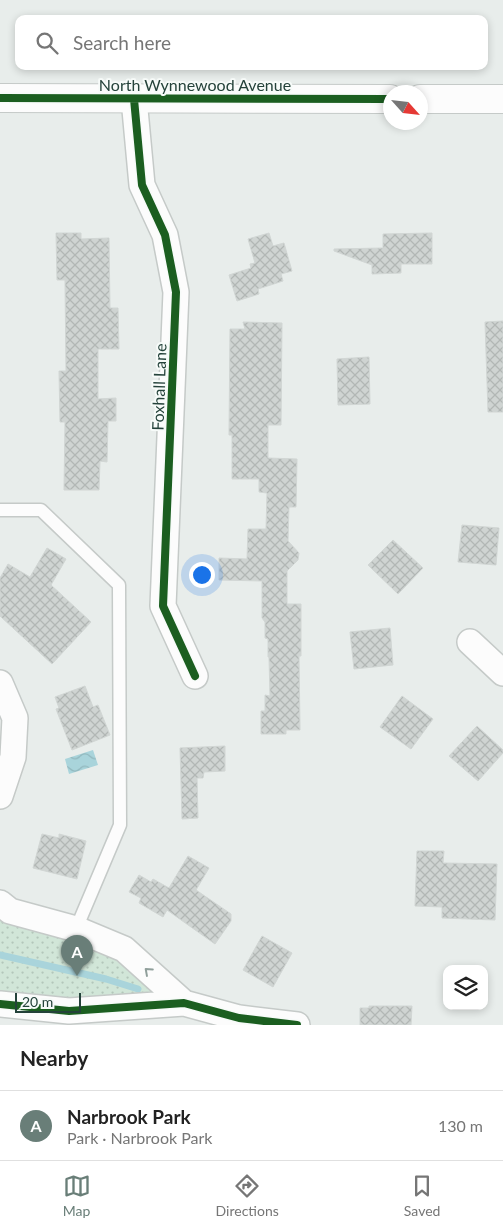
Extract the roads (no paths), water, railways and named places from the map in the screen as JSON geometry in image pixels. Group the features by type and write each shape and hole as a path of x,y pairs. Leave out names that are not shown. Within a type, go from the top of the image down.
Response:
{"street":[{"name":"North Wynnewood Avenue","path":"0,98 383,99"},
{"name":"Foxhall Lane","path":"134,99 142,185 165,235 176,292 163,606 195,676"},
{"path":"428,99 503,99"},
{"path":"470,642 503,673"},
{"path":"0,683 15,718 13,758 0,796"},
{"path":"0,903 10,911 76,929 124,949 184,1003"},
{"path":"0,1004 68,1011 184,1003 239,1018 297,1025"}],"lane":[{"path":"0,510 41,510 119,586 120,825 76,929"}],"water":[{"path":"93,750 98,765 69,774 65,759"}],"waterway":[{"path":"0,955 106,979 138,989"}],"place":[{"name":"Narbrook Park","path":"77,976"}]}
